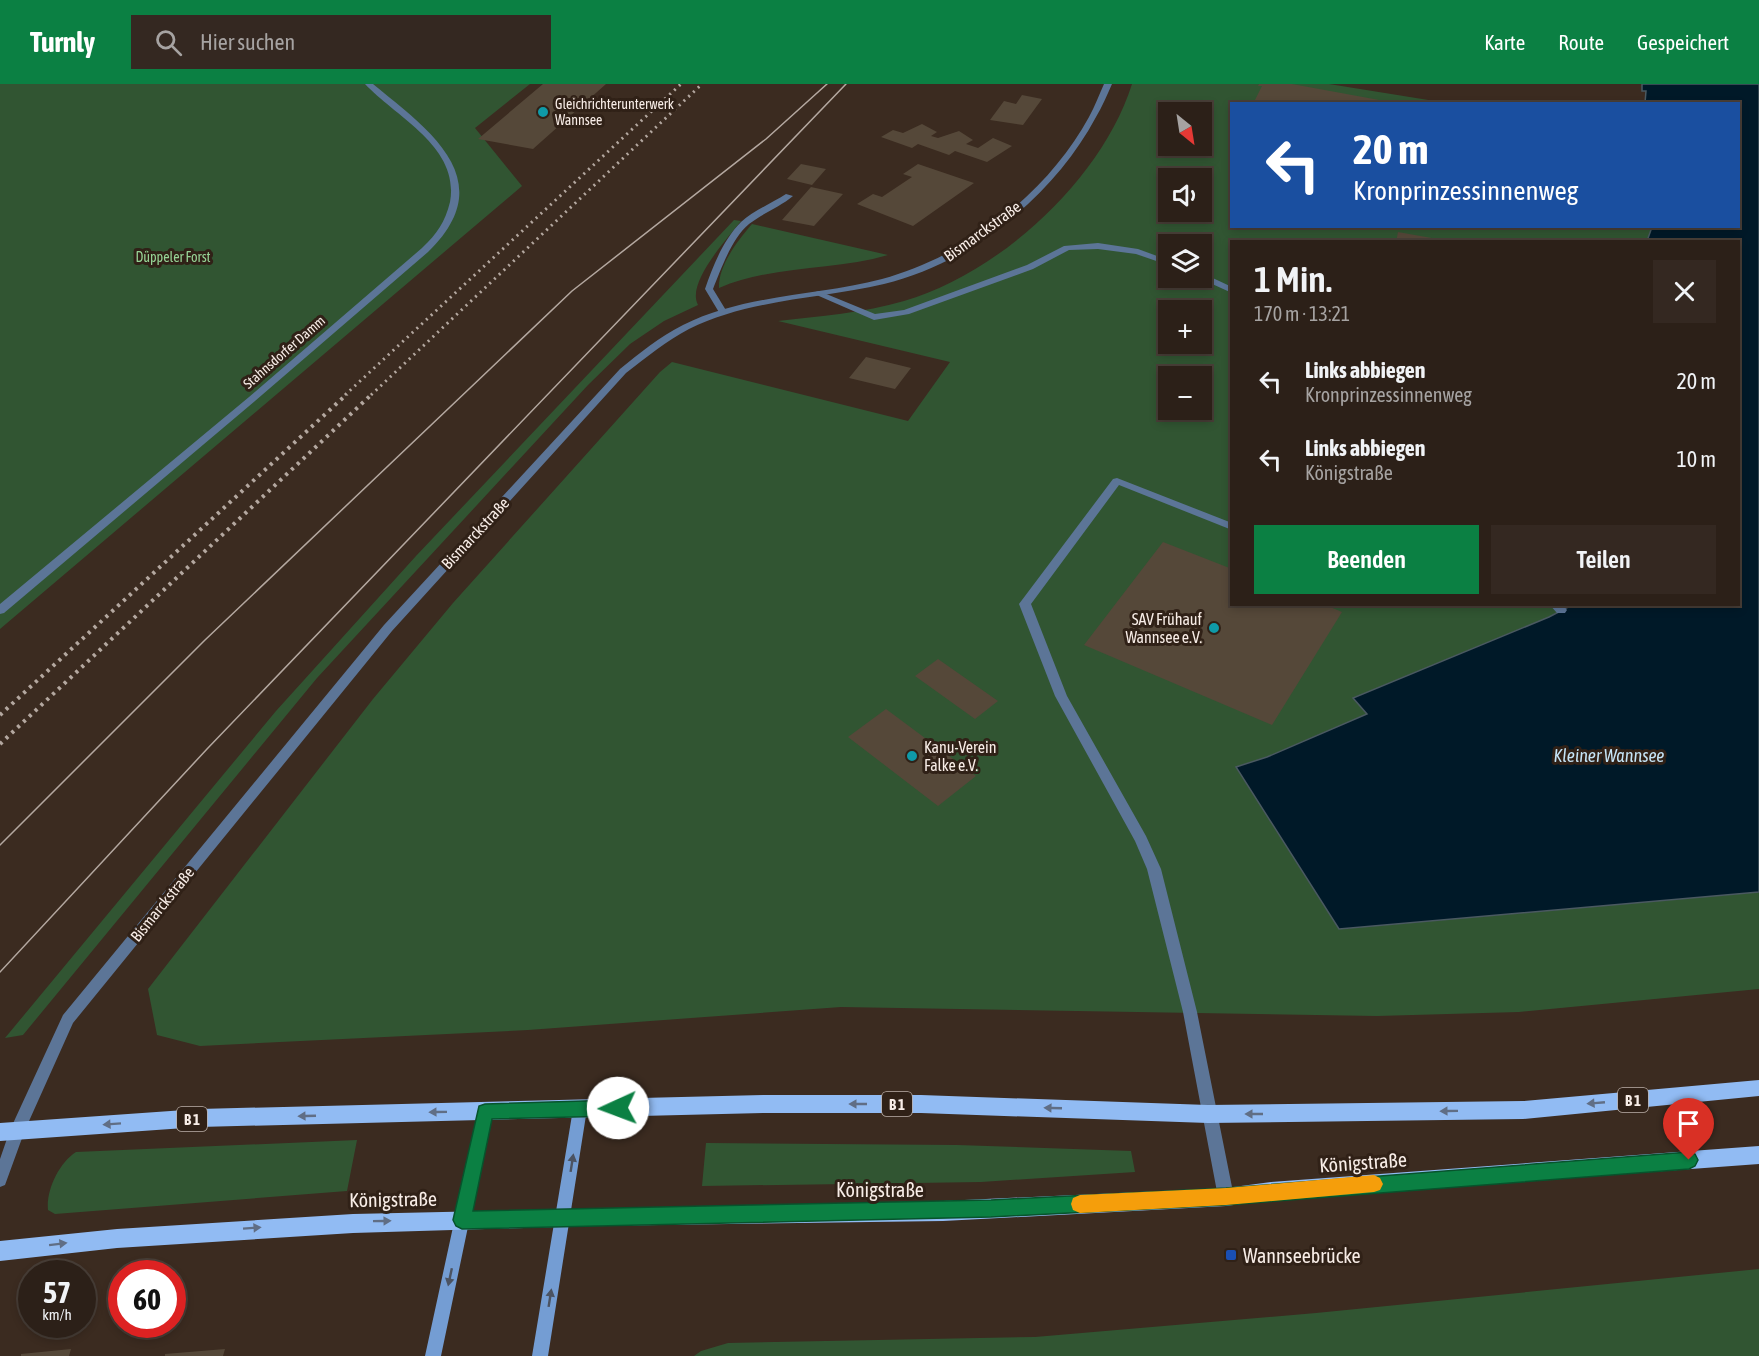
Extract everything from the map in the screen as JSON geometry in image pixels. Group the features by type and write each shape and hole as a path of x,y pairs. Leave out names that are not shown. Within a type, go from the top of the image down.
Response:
{"main road":[{"name":"B 1","path":"9,1131 199,1119 763,1104 921,1104 1208,1114 1523,1110 1759,1088"},
{"path":"540,1356 580,1109"},
{"path":"433,1356 485,1112"},
{"name":"Königstraße","path":"0,1251 224,1229 323,1223 944,1211 1226,1197 1759,1155"}],"street":[{"name":"Stahnsdorfer Damm","path":"0,610 252,399 425,250 443,231 454,199 453,171 440,150 425,134 369,84"},
{"name":"Bismarckstraße","path":"0,1180 9,1131 68,1019 388,628 623,371 661,340 694,323 723,312 885,281 922,270 952,256 1040,188 1060,165 1093,115 1108,84"},
{"path":"723,312 709,289 719,262 746,222 789,196"},
{"path":"816,293 874,317 906,312 1030,267 1067,248 1098,246 1138,252 1158,259"},
{"path":"1212,281 1230,290"},
{"path":"1226,1197 1208,1114 1190,1012 1154,869 1142,840 1061,696 1025,604 1117,481 1230,526"}],"green space":[{"name":"Düppeler Forst","path":"0,84 530,84 475,128 522,186 0,629"},
{"path":"1132,84 1329,84 1441,102 1230,102 1230,228 1652,228 1648,240 1230,240 1230,606 1570,606 1549,617 1353,698 1367,714 1267,757 1237,767 1339,929 1759,892 1759,989 1519,1012 1377,1016 841,1007 528,1030 200,1046 157,1035 148,989 373,699 453,603 660,372 672,362 908,421 950,362 778,321 841,314 889,305 940,288 976,269 1010,245 1043,218 1072,187 1097,154 1118,119"},
{"path":"734,220 741,221 718,250 698,285 696,296 698,305 664,321 630,344 588,385 317,678 23,1035 5,1038 276,711 416,556"},
{"path":"752,224 888,255 846,264 760,275 719,288 725,262"},
{"path":"357,1140 347,1191 55,1214 48,1210 51,1186 64,1163 76,1152"},
{"path":"706,1143 957,1145 1131,1151 1135,1172 981,1182 702,1186"},
{"path":"1759,1269 1759,1356 694,1356 701,1351 728,1343 1035,1337 1316,1313"}],"water":[{"name":"Kleiner Wannsee","path":"1642,84 1759,84 1759,892 1339,929 1236,767 1267,757 1367,714 1353,698 1549,617 1570,606 1740,606 1740,240 1647,240 1652,228 1740,228 1740,102 1645,102 1646,91 1642,91"}],"building":[{"name":"Gleichrichterunterwerk Wannsee","path":"543,84 606,84 533,149 478,139"},
{"path":"1259,84 1292,84 1390,102 1254,102 1262,86 1258,86"},
{"path":"1022,95 1042,99 1023,125 990,120 1004,101 1016,104"},
{"path":"922,124 937,132 931,136 938,138 959,131 973,140 966,144 978,148 993,138 1012,146 987,162 955,151 949,155 918,144 912,148 881,137 893,130 903,133"},
{"path":"801,164 826,169 812,185 787,179"},
{"path":"918,164 974,183 913,226 857,204 873,194 882,197 912,177 903,174"},
{"path":"811,187 843,194 814,226 782,220"},
{"path":"1398,232 1443,240 1396,240"},
{"path":"866,357 911,368 895,389 849,378"},
{"name":"SAV Frühauf Wannsee e.V.","path":"1163,542 1230,568 1230,606 1328,606 1342,612 1272,725 1084,645"},
{"path":"938,659 998,701 975,719 915,676"},
{"name":"Kanu-Verein Falke e.V.","path":"886,709 976,776 938,806 848,737"},
{"path":"71,1349 69,1356 21,1356 21,1354"},
{"path":"225,1349 223,1356 165,1356 165,1354"}],"tram line":[{"path":"0,845 205,640 572,291 766,139 827,84"},
{"path":"0,972 207,749 846,84"}],"railway":[{"path":"345,395 681,84"},
{"path":"371,395 702,84"},
{"path":"0,715 347,394"},
{"path":"0,744 372,394"}],"slow traffic":[{"path":"1080,1204 1226,1197 1271,1191 1374,1184"}],"place":[{"name":"Gleichrichterunterwerk Wannsee","path":"543,112"},
{"name":"SAV Frühauf Wannsee e.V.","path":"1214,628"},
{"name":"Kanu-Verein Falke e.V.","path":"912,756"},
{"name":"Wannseebrücke","path":"1231,1255"}],"route":[{"path":"618,1108 485,1112 462,1220 782,1212 944,1211 1226,1197 1271,1191 1689,1160"}]}
